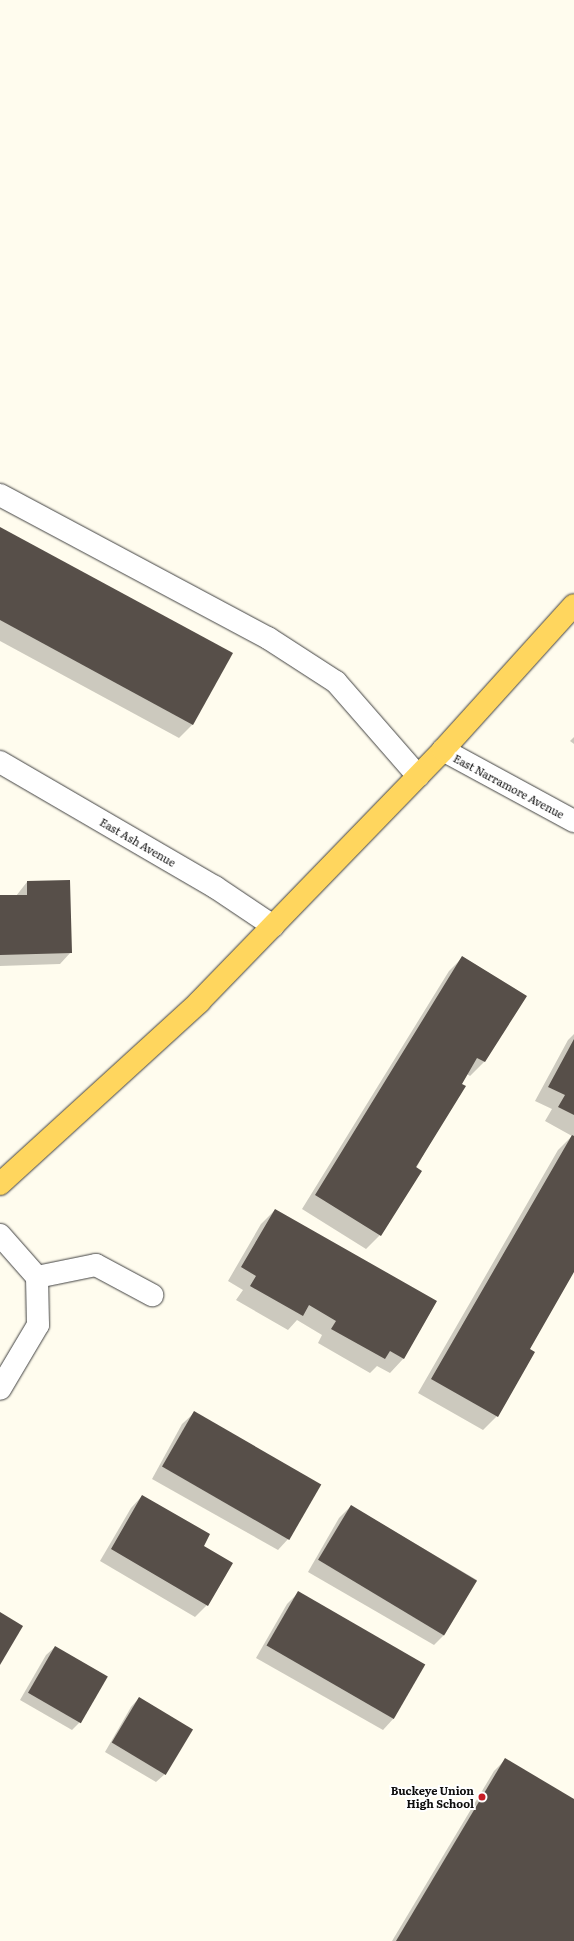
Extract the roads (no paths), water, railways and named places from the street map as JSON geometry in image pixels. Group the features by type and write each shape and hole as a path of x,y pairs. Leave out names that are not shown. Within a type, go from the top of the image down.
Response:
{"main road":[{"path":"0,1184 199,1002 443,750 574,605"}],"street":[{"path":"0,495 268,638 336,682 418,776"},
{"name":"East Narramore Avenue","path":"443,750 574,821"},
{"name":"East Ash Avenue","path":"0,762 215,887 273,926"},
{"path":"0,1235 37,1277 38,1325 0,1389"},
{"path":"37,1277 96,1265 152,1295"}],"place":[{"name":"Buckeye Union High School","path":"482,1797"}]}
